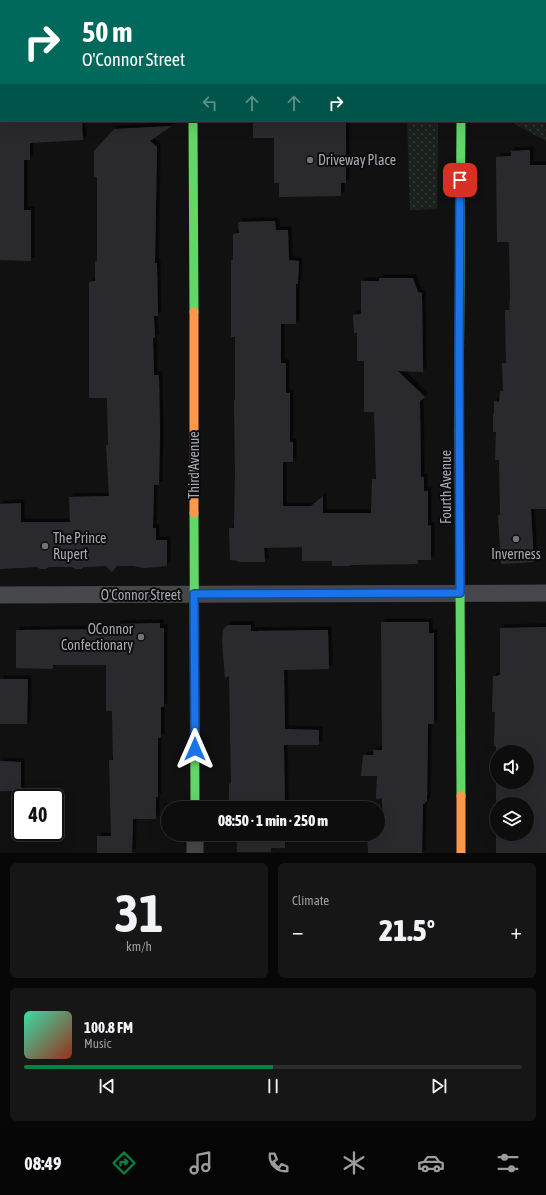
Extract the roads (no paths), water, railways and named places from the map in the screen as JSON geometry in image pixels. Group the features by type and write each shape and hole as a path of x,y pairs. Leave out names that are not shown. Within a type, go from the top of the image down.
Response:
{"street":[{"name":"Third Avenue","path":"193,122 195,801"},
{"name":"Fourth Avenue","path":"461,122 459,353 461,853"},
{"name":"O'Connor Street","path":"0,595 546,593"},
{"path":"195,841 195,853"}],"place":[{"name":"Driveway Place","path":"310,160"},
{"name":"Inverness","path":"516,539"},
{"name":"The Prince Rupert","path":"45,546"},
{"name":"OConnor Confectionary","path":"141,637"}]}
